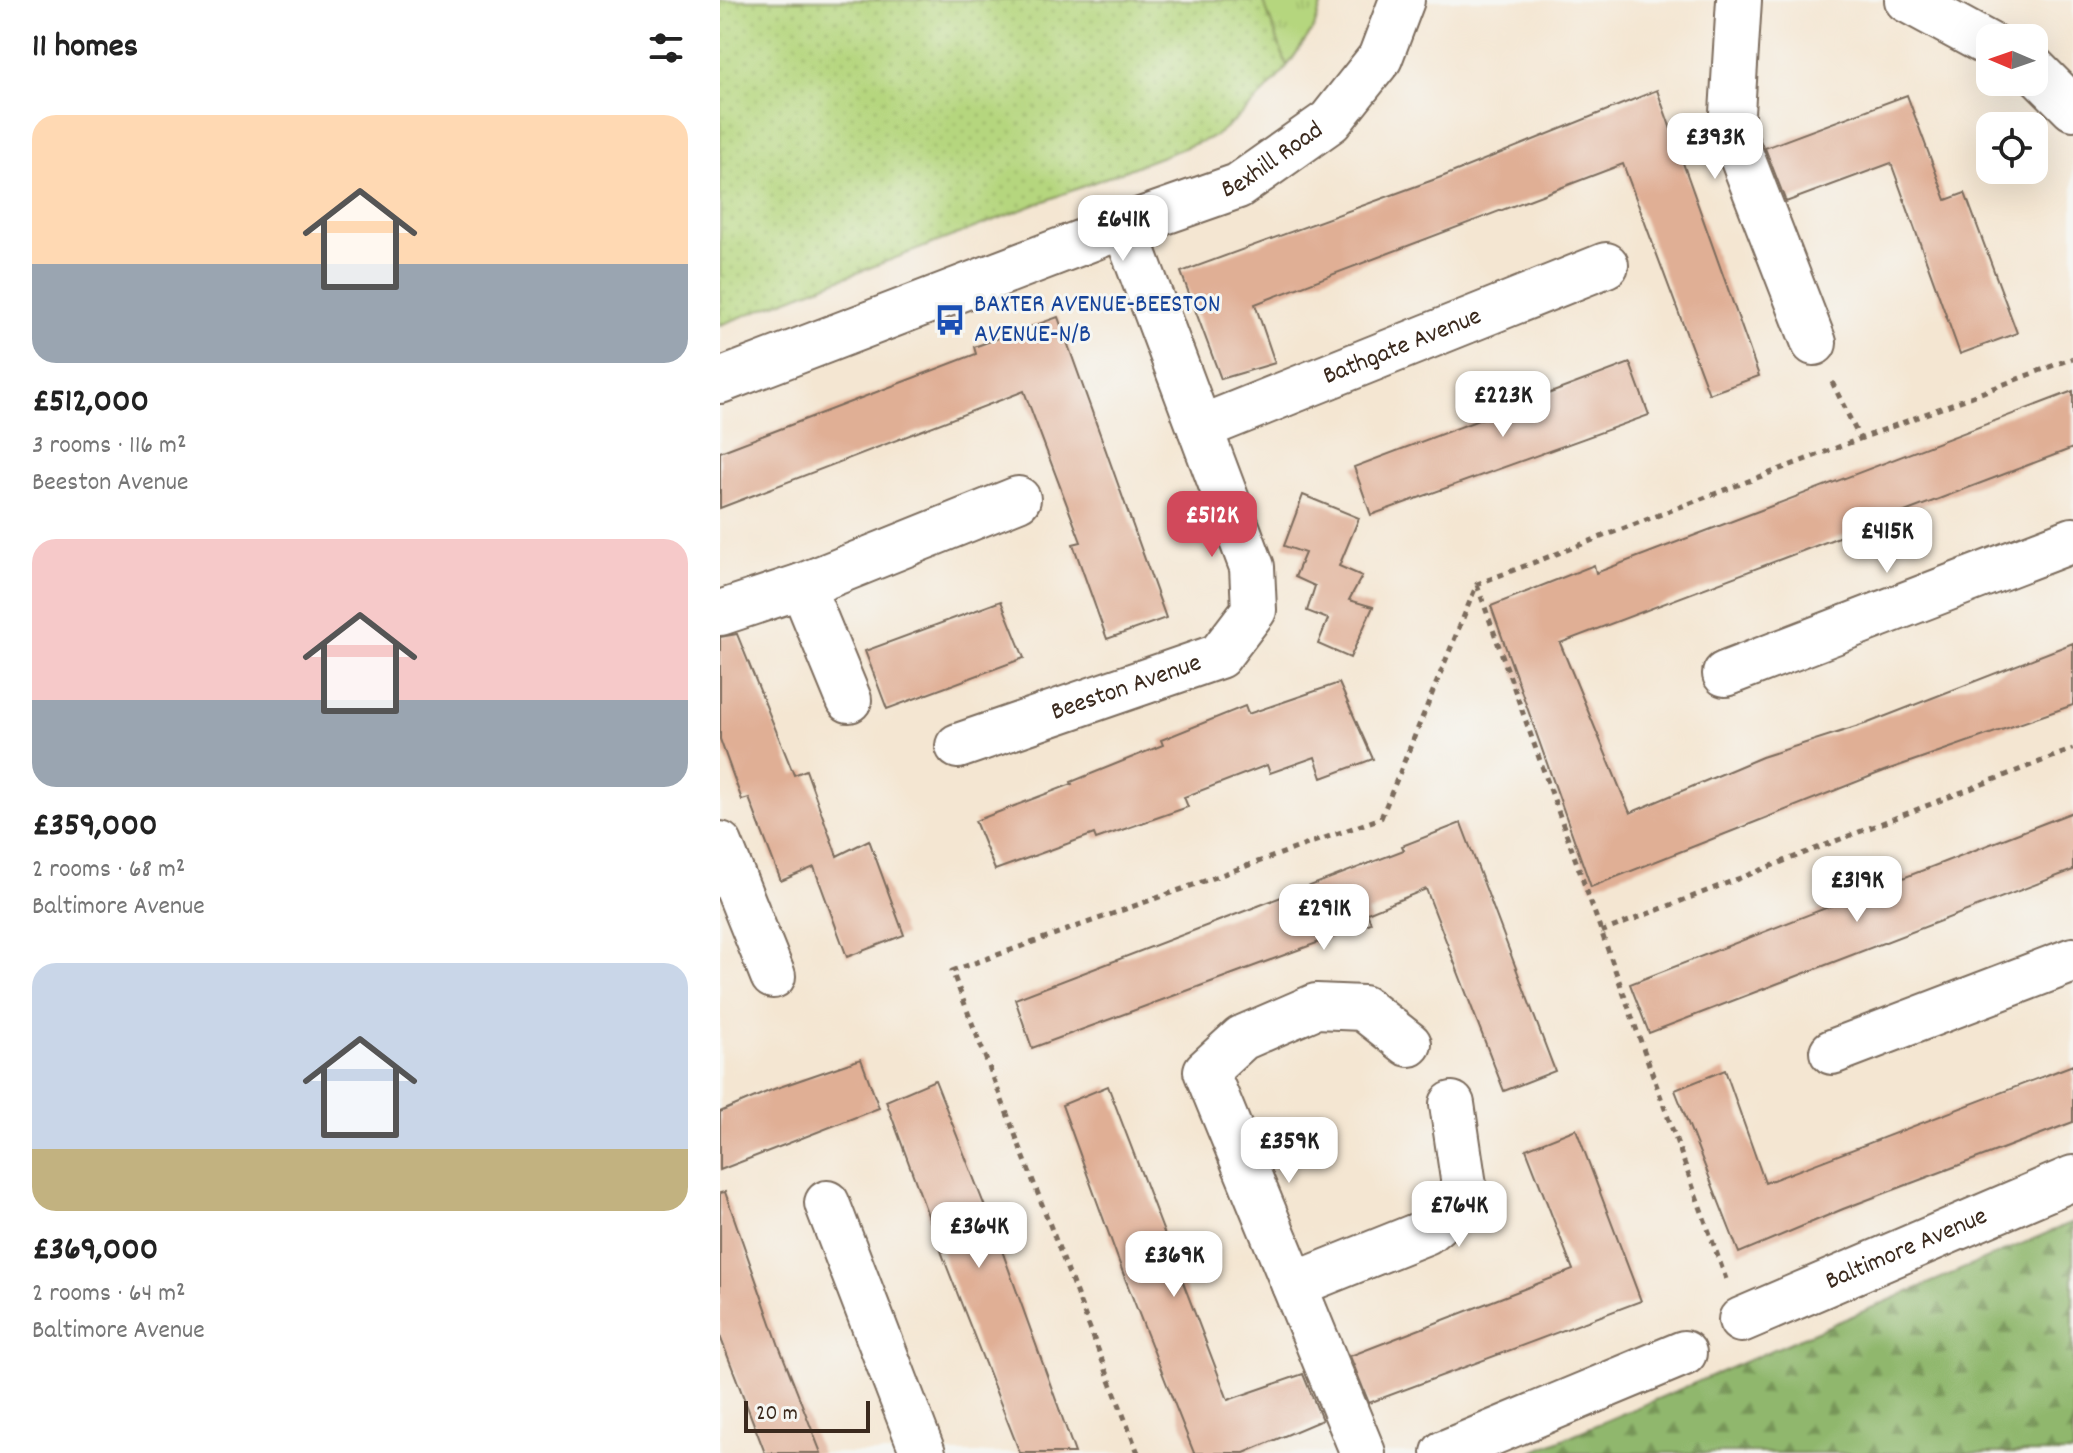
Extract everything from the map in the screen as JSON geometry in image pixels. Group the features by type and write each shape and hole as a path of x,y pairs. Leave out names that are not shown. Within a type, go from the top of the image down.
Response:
{"street":[{"name":"Bexhill Road","path":"720,381 1124,226 1238,186 1330,121 1380,58 1402,0"},
{"path":"1739,0 1731,129 1814,343"},
{"path":"1907,0 1976,37"},
{"path":"2048,83 2073,108"},
{"name":"Beeston Avenue","path":"958,746 1219,656 1254,610 1252,567 1124,226"},
{"name":"Bathgate Avenue","path":"1200,428 1606,265"},
{"path":"720,613 802,586 1018,499"},
{"path":"1725,674 2073,540"},
{"path":"802,586 849,700"},
{"path":"720,844 773,976"},
{"path":"1832,1052 2073,960"},
{"path":"1363,1453 1206,1071 1242,1038 1316,1006 1363,1008 1409,1044"},
{"path":"1294,1285 1426,1232 1466,1199 1452,1104"},
{"name":"Baltimore Avenue","path":"1741,1320 2073,1178"},
{"path":"827,1203 923,1453"},
{"path":"1444,1453 1684,1353"}],"path":[{"path":"1814,343 1860,439"},
{"path":"1138,1453 952,971 1381,818 1477,584 2073,358"},
{"path":"1477,584 1741,1320"},
{"path":"1601,932 2073,749"}],"green space":[{"path":"720,0 1323,0 1305,40 1280,76 1249,108 1215,136 720,325"},
{"path":"1263,0 1323,0 1314,28 1287,66"},
{"path":"2073,1222 2073,1453 1530,1453"}],"building":[{"path":"1657,90 1759,376 1709,394 1623,164 1255,304 1275,363 1221,379 1181,272 1444,176"},
{"path":"1907,95 1946,200 1965,193 2017,333 1960,354 1891,163 1786,202 1765,148"},
{"path":"1058,317 1166,618 1107,639 1073,544 1081,542 1024,391 720,508 720,452 976,354 974,347"},
{"path":"1630,363 1649,415 1371,515 1354,467"},
{"path":"2073,391 2073,448 1560,643 1630,813 1762,757 1868,723 2073,643 2073,705 1884,771 1591,887 1491,606 1594,565 1596,573"},
{"path":"1303,495 1359,518 1339,566 1362,576 1349,600 1373,607 1350,658 1318,644 1328,619 1307,611 1315,586 1295,577 1305,553 1284,546"},
{"path":"1001,601 1024,658 887,709 865,651"},
{"path":"737,634 794,775 806,770 837,856 869,840 904,935 847,957 814,867 781,881 749,798 742,800 720,739 720,637"},
{"path":"1339,683 1373,759 1322,778 1315,757 1270,773 1267,765 1184,797 1188,807 1096,839 1094,834 995,870 975,821 1072,784 1163,745 1161,740 1245,706 1248,714"},
{"path":"2073,812 2073,870 1649,1033 1630,984"},
{"path":"1461,823 1555,1071 1504,1091 1426,889 1367,913 1371,923 1032,1048 1015,999 1404,850 1402,846"},
{"path":"861,1059 879,1108 720,1170 720,1112 774,1089"},
{"path":"2073,1065 2073,1122 1843,1209 1739,1253 1675,1090 1725,1070 1765,1183"},
{"path":"935,1080 1000,1245 1075,1453 1020,1453 947,1267 886,1101"},
{"path":"1108,1086 1228,1400 1303,1374 1322,1420 1244,1453 1194,1453 1126,1281 1062,1105"},
{"path":"1576,1129 1641,1301 1369,1403 1350,1356 1573,1270 1526,1149"},
{"path":"725,1192 779,1346 821,1453 765,1453 720,1336 720,1193"}],"place":[{"name":"BAXTER AVENUE-BEESTON AVENUE-N/B","path":"950,320"}]}
